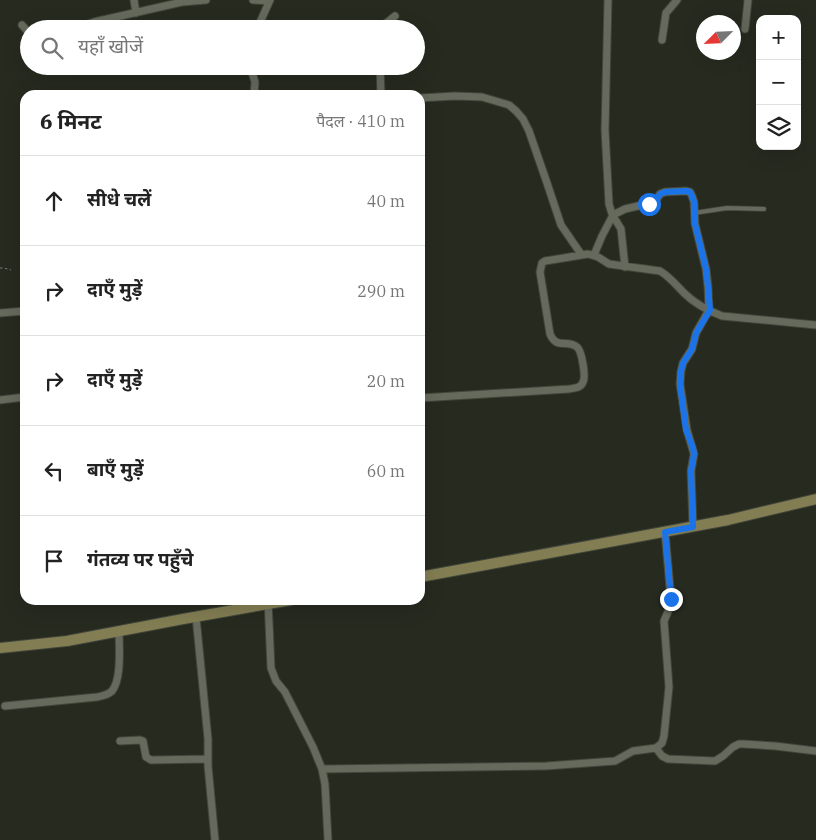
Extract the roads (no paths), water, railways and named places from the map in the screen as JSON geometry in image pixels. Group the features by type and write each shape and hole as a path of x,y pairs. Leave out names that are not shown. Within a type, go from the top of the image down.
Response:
{"street":[{"path":"134,0 136,13"},
{"path":"103,20 182,1 206,0"},
{"path":"252,0 269,1 262,20"},
{"path":"608,0 606,130 610,209 622,229 625,267"},
{"path":"662,40 666,12 677,0"},
{"path":"745,29 748,0"},
{"path":"390,20 395,16"},
{"path":"253,75 254,90"},
{"path":"380,75 381,90"},
{"path":"425,98 482,97 509,106 516,111 523,119 529,131 561,225 581,254"},
{"path":"594,255 613,216 625,209 655,202 662,193 690,192 694,202 695,224 707,278 710,310 696,333 692,349 683,363 681,371 680,384 686,430 694,454 691,471 693,527"},
{"path":"425,398 569,389 583,384 581,352 572,344 559,343 552,339 550,334 540,272 542,263 545,261 581,254 594,255 609,264 660,271 684,294 722,316 816,324"},
{"path":"0,313 20,311"},
{"path":"0,400 20,398"},
{"path":"425,576 693,527 816,499"},
{"path":"322,769 546,766 615,761 632,751 656,748 662,743 664,736 669,692 664,620 670,607 671,599 665,532"},
{"path":"0,648 67,641 254,605"},
{"path":"268,605 270,661 273,675 288,698 322,769 325,784 328,840"},
{"path":"196,617 208,739 215,840"},
{"path":"5,706 106,695 112,691 118,678 119,631"},
{"path":"120,741 143,741 146,757 151,760 208,759"},
{"path":"656,748 662,756 668,759 710,760 720,759 739,744 816,751"}],"lane":[{"path":"694,213 727,208 764,209"}]}
